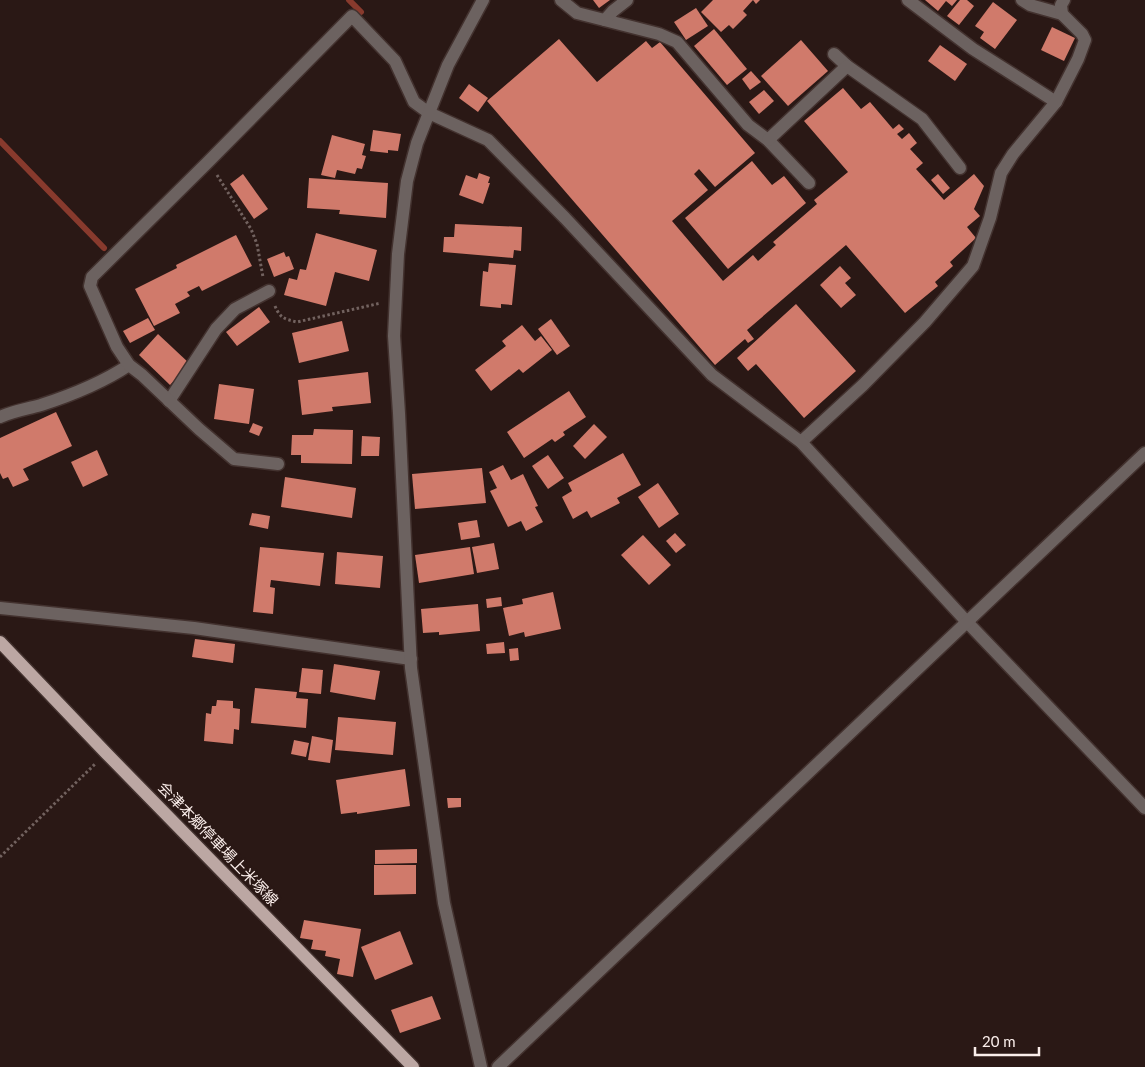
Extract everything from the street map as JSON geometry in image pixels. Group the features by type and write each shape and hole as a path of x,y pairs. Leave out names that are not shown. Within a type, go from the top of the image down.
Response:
{"main road":[{"name":"会津本郷停車場上米塚線","path":"0,642 413,1067"}],"street":[{"path":"481,1067 444,903 411,659 394,336 398,254 406,181 417,143 448,66 482,0"},
{"path":"561,0 577,13 660,34 677,42 748,125 768,140 809,184"},
{"path":"605,20 627,0"},
{"path":"908,0 972,49 1056,102"},
{"path":"801,442 863,385 925,322 973,266 990,218 1001,173 1013,154 1056,102 1078,60 1085,40 1082,34 1062,14 1030,5 1022,0"},
{"path":"1062,14 1064,0"},
{"path":"278,464 234,459 130,365 117,347 90,286 92,277 352,16 395,61 414,102 429,113 488,140 565,218 712,375 801,442 967,622 1145,808"},
{"path":"834,54 847,66 922,119 960,168"},
{"path":"768,140 847,66"},
{"path":"169,401 216,329 235,309 269,291"},
{"path":"0,416 73,394 113,376 130,365"},
{"path":"498,1067 1145,453"},
{"path":"0,608 194,628 411,659"}],"path":[{"path":"208,162 251,229 263,277 277,311 283,319 297,322 396,299"},
{"path":"0,857 106,753"}],"building":[{"path":"593,0 610,0 599,8"},
{"path":"713,0 753,0 743,11 747,15 733,29 729,25 721,32 701,12"},
{"path":"925,0 957,0 952,6 946,1 938,11"},
{"path":"960,0 967,0 974,6 959,25 947,16"},
{"path":"993,2 1017,20 995,49 980,38 984,32 975,26"},
{"path":"696,8 708,26 686,40 674,22"},
{"path":"1052,27 1075,38 1064,61 1041,50"},
{"path":"714,29 747,69 727,85 694,46"},
{"path":"559,39 597,82 646,41 652,48 660,42 755,153 715,187 699,169 694,174 708,190 672,221 723,281 753,255 758,261 776,245 773,242 817,204 814,200 848,172 804,121 843,88 861,109 870,102 893,129 899,124 904,129 897,134 902,139 909,133 917,143 910,149 923,163 916,169 944,200 974,174 984,186 974,209 980,216 967,227 976,238 950,262 953,266 935,282 938,286 905,313 846,245 747,330 754,339 748,343 745,339 715,365 487,101"},
{"path":"801,40 828,71 788,106 761,76"},
{"path":"940,45 967,64 955,81 928,61"},
{"path":"751,71 761,82 750,90 742,79"},
{"path":"469,84 488,98 478,112 459,98"},
{"path":"764,90 774,101 759,114 749,102"},
{"path":"373,130 401,134 398,151 388,150 388,153 370,151"},
{"path":"332,135 365,144 362,155 366,156 362,169 357,168 355,174 337,170 335,178 321,175"},
{"path":"752,161 772,185 784,176 806,203 728,269 685,218"},
{"path":"479,173 490,177 488,183 490,183 483,204 459,195 466,175 477,179"},
{"path":"243,174 268,209 254,219 230,184"},
{"path":"938,174 950,188 943,194 931,180"},
{"path":"309,178 388,183 386,218 339,214 340,210 307,208"},
{"path":"455,224 522,227 521,251 514,250 513,258 443,252 444,237 454,237"},
{"path":"316,233 377,250 369,281 335,272 326,306 284,295 289,278 297,280 300,269 306,270"},
{"path":"236,235 252,266 202,291 199,286 187,292 190,296 175,304 180,313 154,326 135,289 177,268 176,265"},
{"path":"284,252 286,257 289,256 294,269 274,277 267,259"},
{"path":"489,263 516,265 512,305 501,304 501,308 480,306 483,271 488,272"},
{"path":"840,266 851,278 845,283 856,295 841,308 820,285"},
{"path":"796,304 856,371 804,418 756,364 748,371 737,358"},
{"path":"259,307 270,322 237,346 226,332"},
{"path":"148,318 155,330 130,343 123,331"},
{"path":"551,319 570,346 557,355 538,329"},
{"path":"342,321 349,351 299,363 292,333"},
{"path":"522,325 535,341 541,336 552,350 523,373 519,369 491,391 475,370 506,346 502,341"},
{"path":"158,334 190,364 170,385 139,355"},
{"path":"368,372 371,403 332,407 333,411 302,415 298,380"},
{"path":"219,384 254,389 249,424 214,419"},
{"path":"569,391 586,417 563,432 565,435 555,442 552,439 524,458 507,432"},
{"path":"56,412 72,446 23,469 29,480 13,487 8,477 3,479 0,473 0,438"},
{"path":"253,423 263,427 259,436 249,432"},
{"path":"594,424 607,437 585,459 573,446"},
{"path":"314,429 353,430 352,464 301,463 301,455 291,455 292,435 313,435"},
{"path":"362,436 380,437 379,456 361,456"},
{"path":"97,450 108,475 83,487 71,462"},
{"path":"623,453 641,485 617,498 620,503 591,518 587,511 573,519 562,497 572,491 568,483"},
{"path":"548,455 564,478 548,489 532,466"},
{"path":"503,465 511,480 523,474 538,506 535,507 543,522 526,531 521,521 508,527 490,491 497,488 489,472"},
{"path":"482,468 486,503 415,509 412,474"},
{"path":"285,477 356,488 352,518 281,507"},
{"path":"658,483 679,514 659,528 638,497"},
{"path":"252,513 270,516 268,529 249,525"},
{"path":"477,520 480,537 461,540 458,523"},
{"path":"675,533 686,545 676,553 666,541"},
{"path":"643,535 671,565 649,585 621,555"},
{"path":"494,543 499,569 477,573 472,547"},
{"path":"260,547 324,553 320,586 271,580 270,587 275,588 273,614 253,612"},
{"path":"470,547 474,574 419,583 415,555"},
{"path":"337,552 383,556 380,588 335,584"},
{"path":"553,592 561,629 525,637 524,632 509,636 503,608 523,604 522,599"},
{"path":"501,597 502,606 487,608 486,599"},
{"path":"478,604 480,631 439,635 439,632 423,633 421,609"},
{"path":"195,639 235,644 233,663 192,657"},
{"path":"504,642 505,653 487,654 486,644"},
{"path":"518,648 519,660 510,661 509,649"},
{"path":"334,664 380,671 375,700 330,692"},
{"path":"302,668 323,670 321,694 299,692"},
{"path":"255,688 297,692 296,698 308,699 306,728 251,723"},
{"path":"217,700 233,701 233,708 240,709 239,730 234,729 233,744 204,741 206,713 211,714 212,706 216,706"},
{"path":"338,717 396,722 393,755 335,750"},
{"path":"312,736 333,740 330,763 308,760"},
{"path":"294,740 309,743 306,757 291,754"},
{"path":"405,769 410,806 357,814 357,812 341,814 336,780"},
{"path":"447,798 461,798 461,807 448,808"},
{"path":"417,849 417,863 375,864 375,850"},
{"path":"374,865 416,865 416,894 374,895"},
{"path":"304,920 361,929 353,977 337,974 340,959 325,956 326,951 311,949 313,940 300,938"},
{"path":"400,931 413,964 375,980 361,947"},
{"path":"432,996 441,1019 400,1033 391,1010"}],"waterway":[{"path":"349,0 361,12"},
{"path":"0,141 104,248"}]}
